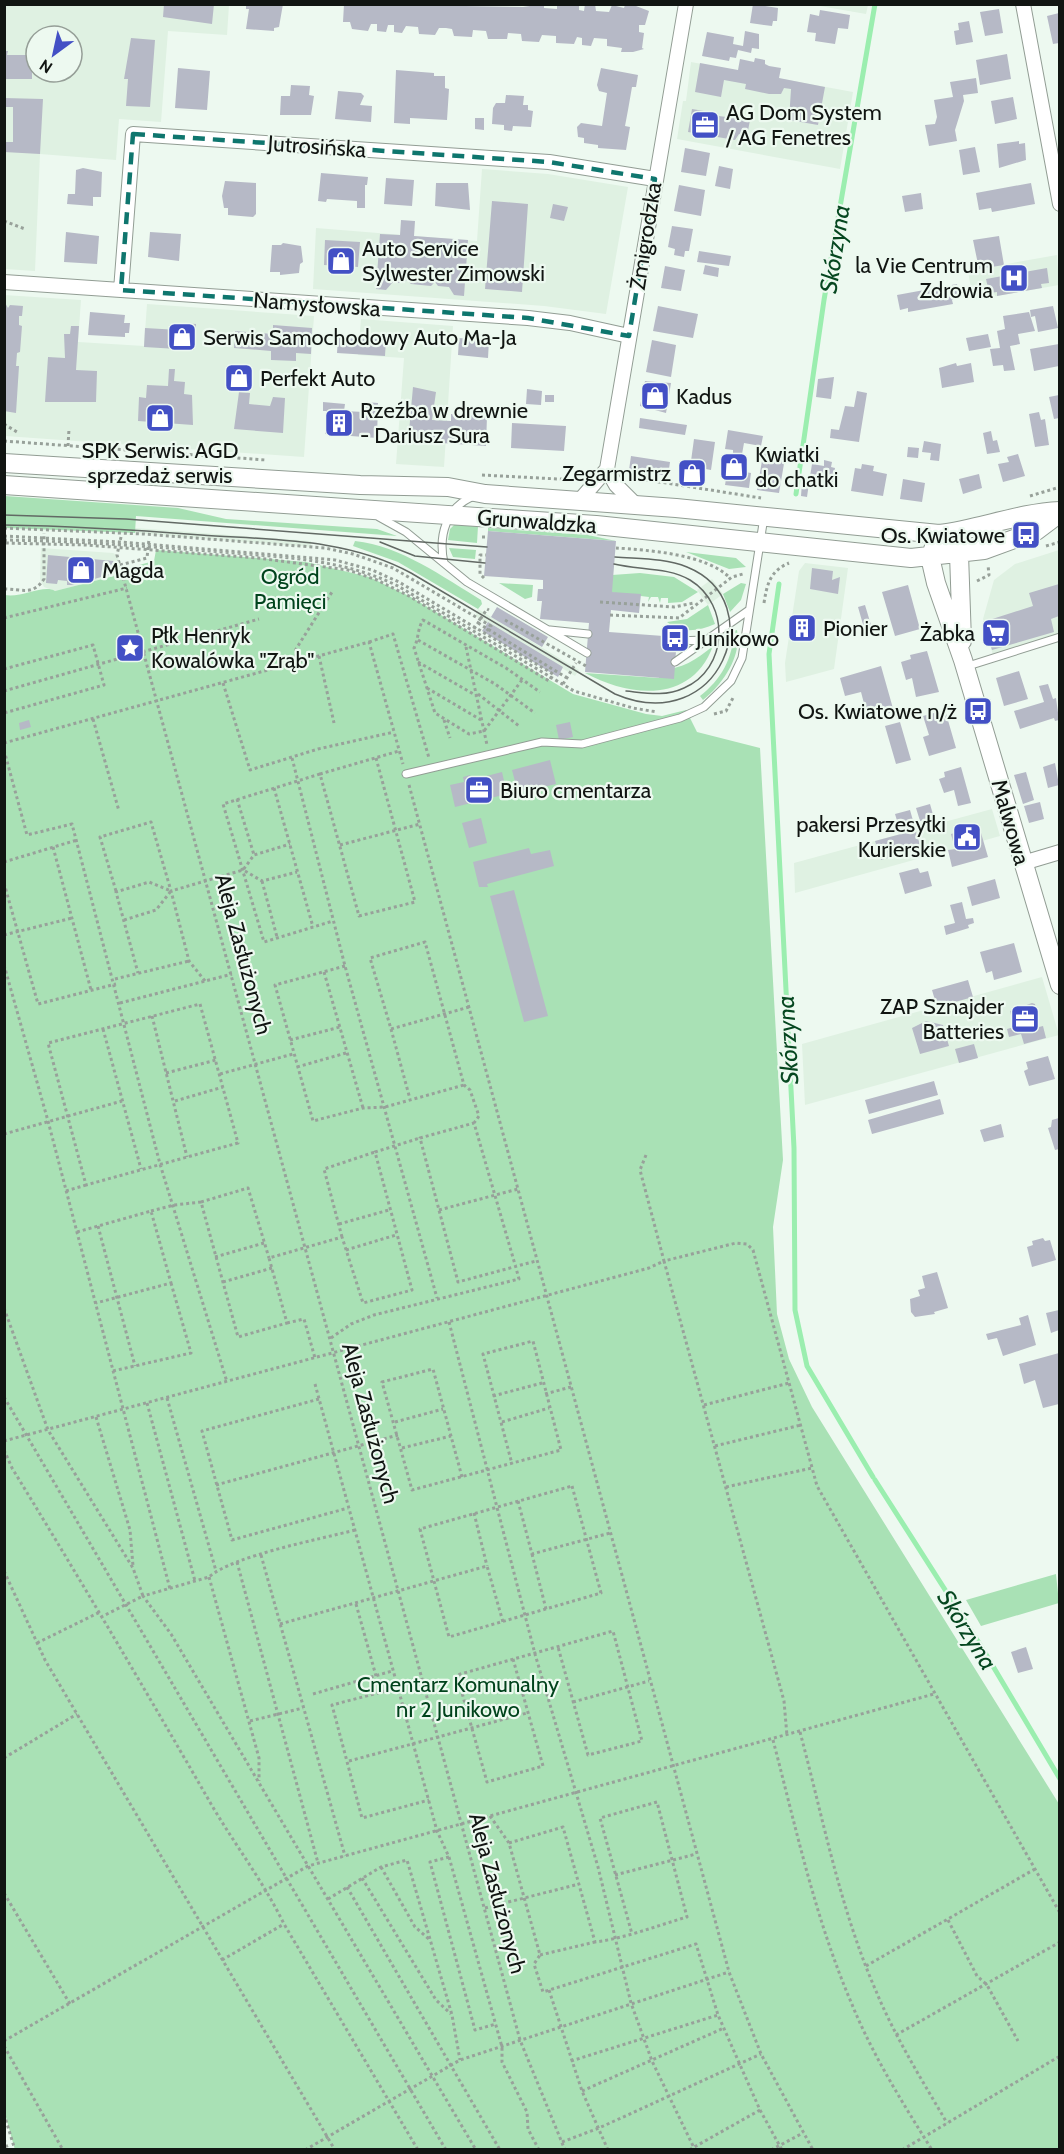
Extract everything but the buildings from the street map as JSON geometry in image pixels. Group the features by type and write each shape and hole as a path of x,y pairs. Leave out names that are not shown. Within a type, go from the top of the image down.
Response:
{"street":[{"name":"Żmigrodzka","path":"607,469 686,4"},
{"path":"1023,4 1059,204"},
{"name":"Jutrosińska","path":"121,290 133,134 549,162 655,178"},
{"name":"Namysłowska","path":"4,282 528,318 570,322 629,336"},
{"name":"Grunwaldzka","path":"4,462 360,485 448,487 485,494 635,504 939,534 978,528 1029,512 1059,512"},
{"path":"580,500 607,469 616,485 635,504"},
{"name":"Grunwaldzka","path":"4,486 597,525 903,557 930,557 984,550 1036,531 1059,512"},
{"path":"930,557 939,534 959,554"},
{"name":"Malwowa","path":"959,554 964,664"},
{"name":"Malwowa","path":"930,557 1059,985"},
{"path":"1023,862 1059,852"}],"lane":[{"path":"444,563 442,543 449,515 466,500 485,494"},
{"path":"358,509 397,525 467,582 587,653"},
{"path":"406,774 542,742 582,744 680,718 704,708 731,681 742,657 764,517"},
{"path":"675,662 749,610"},
{"path":"547,630 588,634"},
{"path":"964,664 1059,637"},
{"path":"677,641 707,640"}],"path":[{"path":"4,220 25,229"},
{"path":"161,428 162,423"},
{"path":"4,424 17,432"},
{"path":"68,446 69,429"},
{"path":"4,441 275,461"},
{"path":"474,474 584,479"},
{"path":"621,476 771,499"},
{"path":"1027,497 1059,487"},
{"path":"4,528 144,534 325,548 353,554 393,568 553,674 552,678"},
{"path":"482,537 488,537"},
{"path":"4,540 44,539 120,543 300,556 354,565 399,582 477,625 574,691 633,708 668,711"},
{"path":"4,540 44,539 120,543"},
{"path":"4,589 33,591 41,584 44,579 44,539"},
{"name":"Aleja Zasłużonych","path":"120,543 117,555 257,1064 520,2040 565,2150"},
{"path":"120,565 147,558 148,545"},
{"path":"148,545 306,562 369,577 409,596 549,681 552,678"},
{"path":"615,548 677,555 724,572 730,578"},
{"path":"486,555 480,555 480,573 486,579"},
{"path":"610,615 679,618 730,578 748,574"},
{"path":"4,618 127,588"},
{"path":"296,663 296,649 332,592"},
{"path":"600,602 674,607 696,603"},
{"path":"477,625 487,609 577,663 586,666"},
{"path":"4,691 259,619"},
{"path":"522,680 484,730 468,734 435,713 416,661 414,648 418,640 417,630 423,620 522,680 540,692"},
{"path":"477,625 491,626 487,632"},
{"path":"487,632 567,678"},
{"path":"4,743 158,702 393,634 431,768"},
{"path":"418,640 535,713"},
{"path":"369,642 729,1972 761,2054 813,2150"},
{"path":"4,669 93,645 104,685 4,713"},
{"path":"466,647 489,754"},
{"path":"320,656 334,723"},
{"path":"416,661 477,695 519,726"},
{"path":"563,684 577,663"},
{"path":"223,683 249,770 394,732"},
{"path":"425,687 482,721"},
{"path":"93,719 119,811"},
{"path":"444,719 450,738"},
{"path":"4,750 27,835 72,824 116,984 160,1164 227,1382"},
{"path":"333,921 264,942 223,804 399,751"},
{"path":"292,758 345,966 437,1298"},
{"path":"320,774 359,916 415,902 376,758"},
{"path":"274,788 313,927"},
{"path":"237,799 254,855"},
{"path":"138,973 100,837 151,822 189,961 205,981"},
{"path":"340,845 420,824"},
{"path":"4,862 77,840"},
{"path":"124,920 156,910 171,891 243,870 254,855 290,844"},
{"path":"53,847 91,990"},
{"path":"243,870 262,881 298,872"},
{"path":"262,881 277,938"},
{"path":"116,892 149,882 171,891"},
{"path":"4,883 38,1004 116,984"},
{"path":"4,935 72,918"},
{"path":"375,1152 412,1290 363,1303 324,1169 395,1145 474,1124 479,1116 470,1090 464,1085 447,1014 425,942 370,958 410,1100"},
{"path":"114,979 189,961"},
{"path":"4,965 48,1121 170,1589"},
{"path":"345,966 275,985 313,1121 363,1108 385,1107 464,1085"},
{"path":"324,972 363,1108"},
{"path":"120,1003 232,974"},
{"path":"66,1191 238,1143 200,1004 48,1043 86,1185"},
{"path":"391,1029 469,1007"},
{"path":"152,1016 187,1157"},
{"path":"290,1040 340,1027"},
{"path":"103,1029 141,1170"},
{"path":"297,1067 346,1053"},
{"path":"220,1074 293,1054"},
{"path":"166,1073 216,1060"},
{"path":"175,1101 223,1087"},
{"path":"4,1134 122,1101"},
{"path":"331,1338 351,1324 374,1315 519,1279 474,1124"},
{"path":"420,1138 458,1282 537,1261"},
{"path":"646,1155 640,1170 784,1701 788,1736"},
{"path":"77,1232 174,1205 201,1202 248,1188 288,1323"},
{"path":"439,1210 518,1189"},
{"path":"201,1202 238,1337 304,1319 315,1358"},
{"path":"339,1224 389,1210"},
{"path":"113,1371 191,1353 151,1211"},
{"path":"98,1226 135,1366"},
{"path":"346,1250 396,1235"},
{"path":"269,1258 342,1237"},
{"path":"215,1257 264,1243"},
{"path":"4,1442 649,1268 664,1261 736,1243 747,1244 753,1250 817,1486 1059,1913"},
{"path":"223,1282 272,1269"},
{"path":"95,1303 171,1283"},
{"path":"4,1308 48,1430 134,1568"},
{"path":"449,1322 535,1654 598,1867 631,2003 652,2061 692,2149 760,2110"},
{"path":"462,1477 433,1369 382,1382 395,1422 412,1490 488,1471 561,1450 533,1341 483,1354 512,1464"},
{"path":"493,1396 542,1383"},
{"path":"704,1405 789,1383"},
{"path":"315,1384 437,1831 449,1857 496,2024 502,2047 502,2062 527,2112 528,2129 539,2150"},
{"path":"546,1394 571,1388"},
{"path":"4,1397 124,1605 446,2150"},
{"path":"167,1398 216,1570"},
{"path":"319,1399 202,1431 216,1485 232,1539 349,1508"},
{"path":"147,1403 195,1581"},
{"path":"502,1422 550,1408"},
{"path":"395,1422 443,1409"},
{"path":"96,1417 130,1530 134,1568 143,1596 171,1634 476,2150"},
{"path":"715,1446 801,1425"},
{"path":"216,1485 398,1435"},
{"path":"402,1448 451,1436"},
{"path":"4,1450 12,1468 100,1612 216,1813 267,1889 284,1924 418,2150"},
{"path":"726,1487 812,1468"},
{"path":"572,1486 601,1593 449,1637 420,1529 496,1507 572,1486"},
{"path":"518,1501 546,1609"},
{"path":"474,1513 503,1622"},
{"path":"102,1616 143,1596 209,1577 216,1570 237,1562 355,1530"},
{"path":"532,1554 610,1533"},
{"path":"261,1555 345,1856"},
{"path":"237,1562 318,1863"},
{"path":"279,1624 488,1566"},
{"path":"4,1571 38,1643 77,1714 335,2150"},
{"path":"209,1577 259,1758 259,1783"},
{"path":"356,1604 376,1676"},
{"path":"38,1643 100,1612"},
{"path":"513,1659 543,1766 487,1782 457,1675 513,1659 535,1654 558,1647 612,1631 642,1741 588,1755 558,1647"},
{"path":"313,1694 393,1671"},
{"path":"573,1702 650,1681"},
{"path":"397,1688 332,1705 349,1762 362,1818 429,1800"},
{"path":"63,2150 4,2043 203,1928 285,1877 318,1863 788,1736 934,1694"},
{"path":"250,1721 303,1708"},
{"path":"349,1762 527,1713"},
{"path":"4,1758 77,1714"},
{"path":"800,1732 848,1916 866,1966 896,2035 947,2123"},
{"path":"773,1739 821,1921 850,2002 872,2047 932,2150"},
{"path":"632,1934 600,1818 657,1802 670,1859 687,1917 632,1934 615,1939 540,1955 534,1964 543,1992 696,1944 718,2015 760,2110 782,2150"},
{"path":"490,1816 509,1843 540,1955"},
{"path":"509,1843 563,1827 595,1942"},
{"path":"615,1875 696,1854"},
{"path":"449,1857 430,1862 475,2030 496,2024"},
{"path":"328,1899 381,1868 407,1860 452,2015 460,2060"},
{"path":"381,1868 415,1927 430,1941"},
{"path":"866,1966 1035,1869"},
{"path":"362,1878 436,2000 452,2015"},
{"path":"485,1908 579,1884"},
{"path":"347,1887 500,2150"},
{"path":"4,1893 70,2004"},
{"path":"948,1920 977,1976 987,1985 1018,2041"},
{"path":"222,1960 284,1924"},
{"path":"896,2035 1059,1942"},
{"path":"305,2150 409,2087 460,2060 729,1972"},
{"path":"549,1990 559,2027 582,2091 608,2150"},
{"path":"571,2061 718,2015"},
{"path":"582,2091 724,2028"},
{"path":"562,2142 599,2128 761,2054"},
{"path":"902,2150 909,2148 1059,2056"},
{"path":"4,2114 15,2150"},
{"path":"771,2150 803,2133"},
{"path":"4,2139 8,2150"}],"highlighted area":[{"path":"133,134 549,162 655,179 629,336 528,318 121,290"}],"shaded area":[{"path":"868,4 866,14 814,5"},
{"path":"4,5 229,5 227,35 168,31 161,122 119,119 116,160 40,154 35,271 5,269"},
{"path":"691,62 853,92 840,169 677,139 683,101 686,101"},
{"path":"482,169 548,174 628,187 606,314 544,306 313,289 316,228 477,241"},
{"name":"la Vie Centrum Zdrowia","path":"1057,255 1059,285 973,300 968,271"},
{"path":"4,295 81,300 78,342 144,346 147,304 314,316 304,457 5,436"},
{"path":"361,319 453,326 444,467 396,464 404,358 358,355"},
{"path":"135,528 311,541 311,547 135,533"},
{"path":"41,548 113,553 117,555 123,574 55,591 44,587 40,579"},
{"path":"1059,550 1059,635 993,655 983,619 994,580 1015,564"},
{"path":"805,563 848,568 834,669 786,682 785,663 799,571"},
{"path":"712,579 723,594 708,605 697,590"},
{"path":"478,609 579,670 575,676 475,616"},
{"path":"992,809 1000,836 795,893 794,863"},
{"path":"1042,977 1059,1035 805,1105 802,1044"}],"green space":[{"path":"5,496 178,508 226,519 377,529 397,536 136,516 135,533 5,528"},
{"path":"455,524 478,526 477,543 448,540 450,529"},
{"path":"488,528 588,535 616,541 488,531"},
{"path":"355,541 389,549 405,556 481,600 482,604 478,609 398,562 353,546"},
{"path":"449,548 476,550 475,559 453,557"},
{"name":"Cmentarz Komunalny nr 2 Junikowo","path":"156,550 306,562 369,577 409,596 573,694 646,714 662,716 686,710 697,732 760,748 783,1160 773,1227 777,1314 789,1359 812,1407 1059,1804 1059,2149 15,2150 5,2114 5,595 18,595 45,589 55,591 130,572 128,568 154,561"},
{"path":"686,552 736,558 746,567 729,569"},
{"path":"640,573 674,577 698,592 682,602 668,603 668,598 661,598 660,603 658,597 651,597 648,602 649,597 599,591 598,576"},
{"path":"499,583 533,585 532,597 525,599"},
{"path":"741,583 746,584 741,600 730,612 723,594"},
{"path":"708,605 715,624 684,630 667,622 687,619"},
{"path":"737,630 737,650 734,659 724,678 703,700 700,696 725,668 734,631"},
{"path":"713,646 703,665 691,678 675,686 658,690 621,687 585,673 659,678 660,670 688,663"},
{"path":"1056,1574 1059,1603 981,1626 966,1600"}],"waterway":[{"name":"Skórzyna","path":"796,494 824,300 875,4"},
{"name":"Skórzyna","path":"779,584 769,654 794,1148 795,1310 807,1366 873,1477"},
{"name":"Skórzyna","path":"875,1480 981,1646 1060,1779"}],"tram line":[{"path":"4,515 126,519 487,547"},
{"path":"4,525 103,528 282,540 361,553 411,573 615,694 652,703 683,698 707,683 723,660 730,634 727,608 713,584 687,567 661,560 615,557"},
{"path":"380,542 415,556 485,563"},
{"path":"614,564 663,571 690,580 703,591 713,605 718,620 719,636 716,652 709,667 699,679 670,693 626,691"}],"place":[{"name":"AG Dom System / AG Fenetres","path":"705,125"},
{"name":"Auto Service Sylwester Zimowski","path":"341,261"},
{"name":"la Vie Centrum Zdrowia","path":"1014,278"},
{"name":"Serwis Samochodowy Auto Ma-Ja","path":"182,337"},
{"name":"Perfekt Auto","path":"239,378"},
{"name":"Kadus","path":"655,396"},
{"name":"SPK Serwis: AGD sprzedaż serwis","path":"160,418"},
{"name":"Rzeźba w drewnie - Dariusz Sura","path":"339,423"},
{"name":"Kwiatki do chatki","path":"734,467"},
{"name":"Zegarmistrz","path":"692,473"},
{"name":"Os. Kwiatowe","path":"1026,535"},
{"name":"Magda","path":"81,570"},
{"name":"Pionier","path":"802,628"},
{"name":"Żabka","path":"996,633"},
{"name":"Junikowo","path":"675,638"},
{"name":"Płk Henryk Kowalówka \"Zrąb\"","path":"130,648"},
{"name":"Os. Kwiatowe n/ż","path":"978,711"},
{"name":"Biuro cmentarza","path":"479,790"},
{"name":"pakersi Przesyłki Kurierskie","path":"967,837"},
{"name":"ZAP Sznajder Batteries","path":"1025,1019"}],"park label":[{"name":"Ogród Pamięci","path":"290,588"}]}
